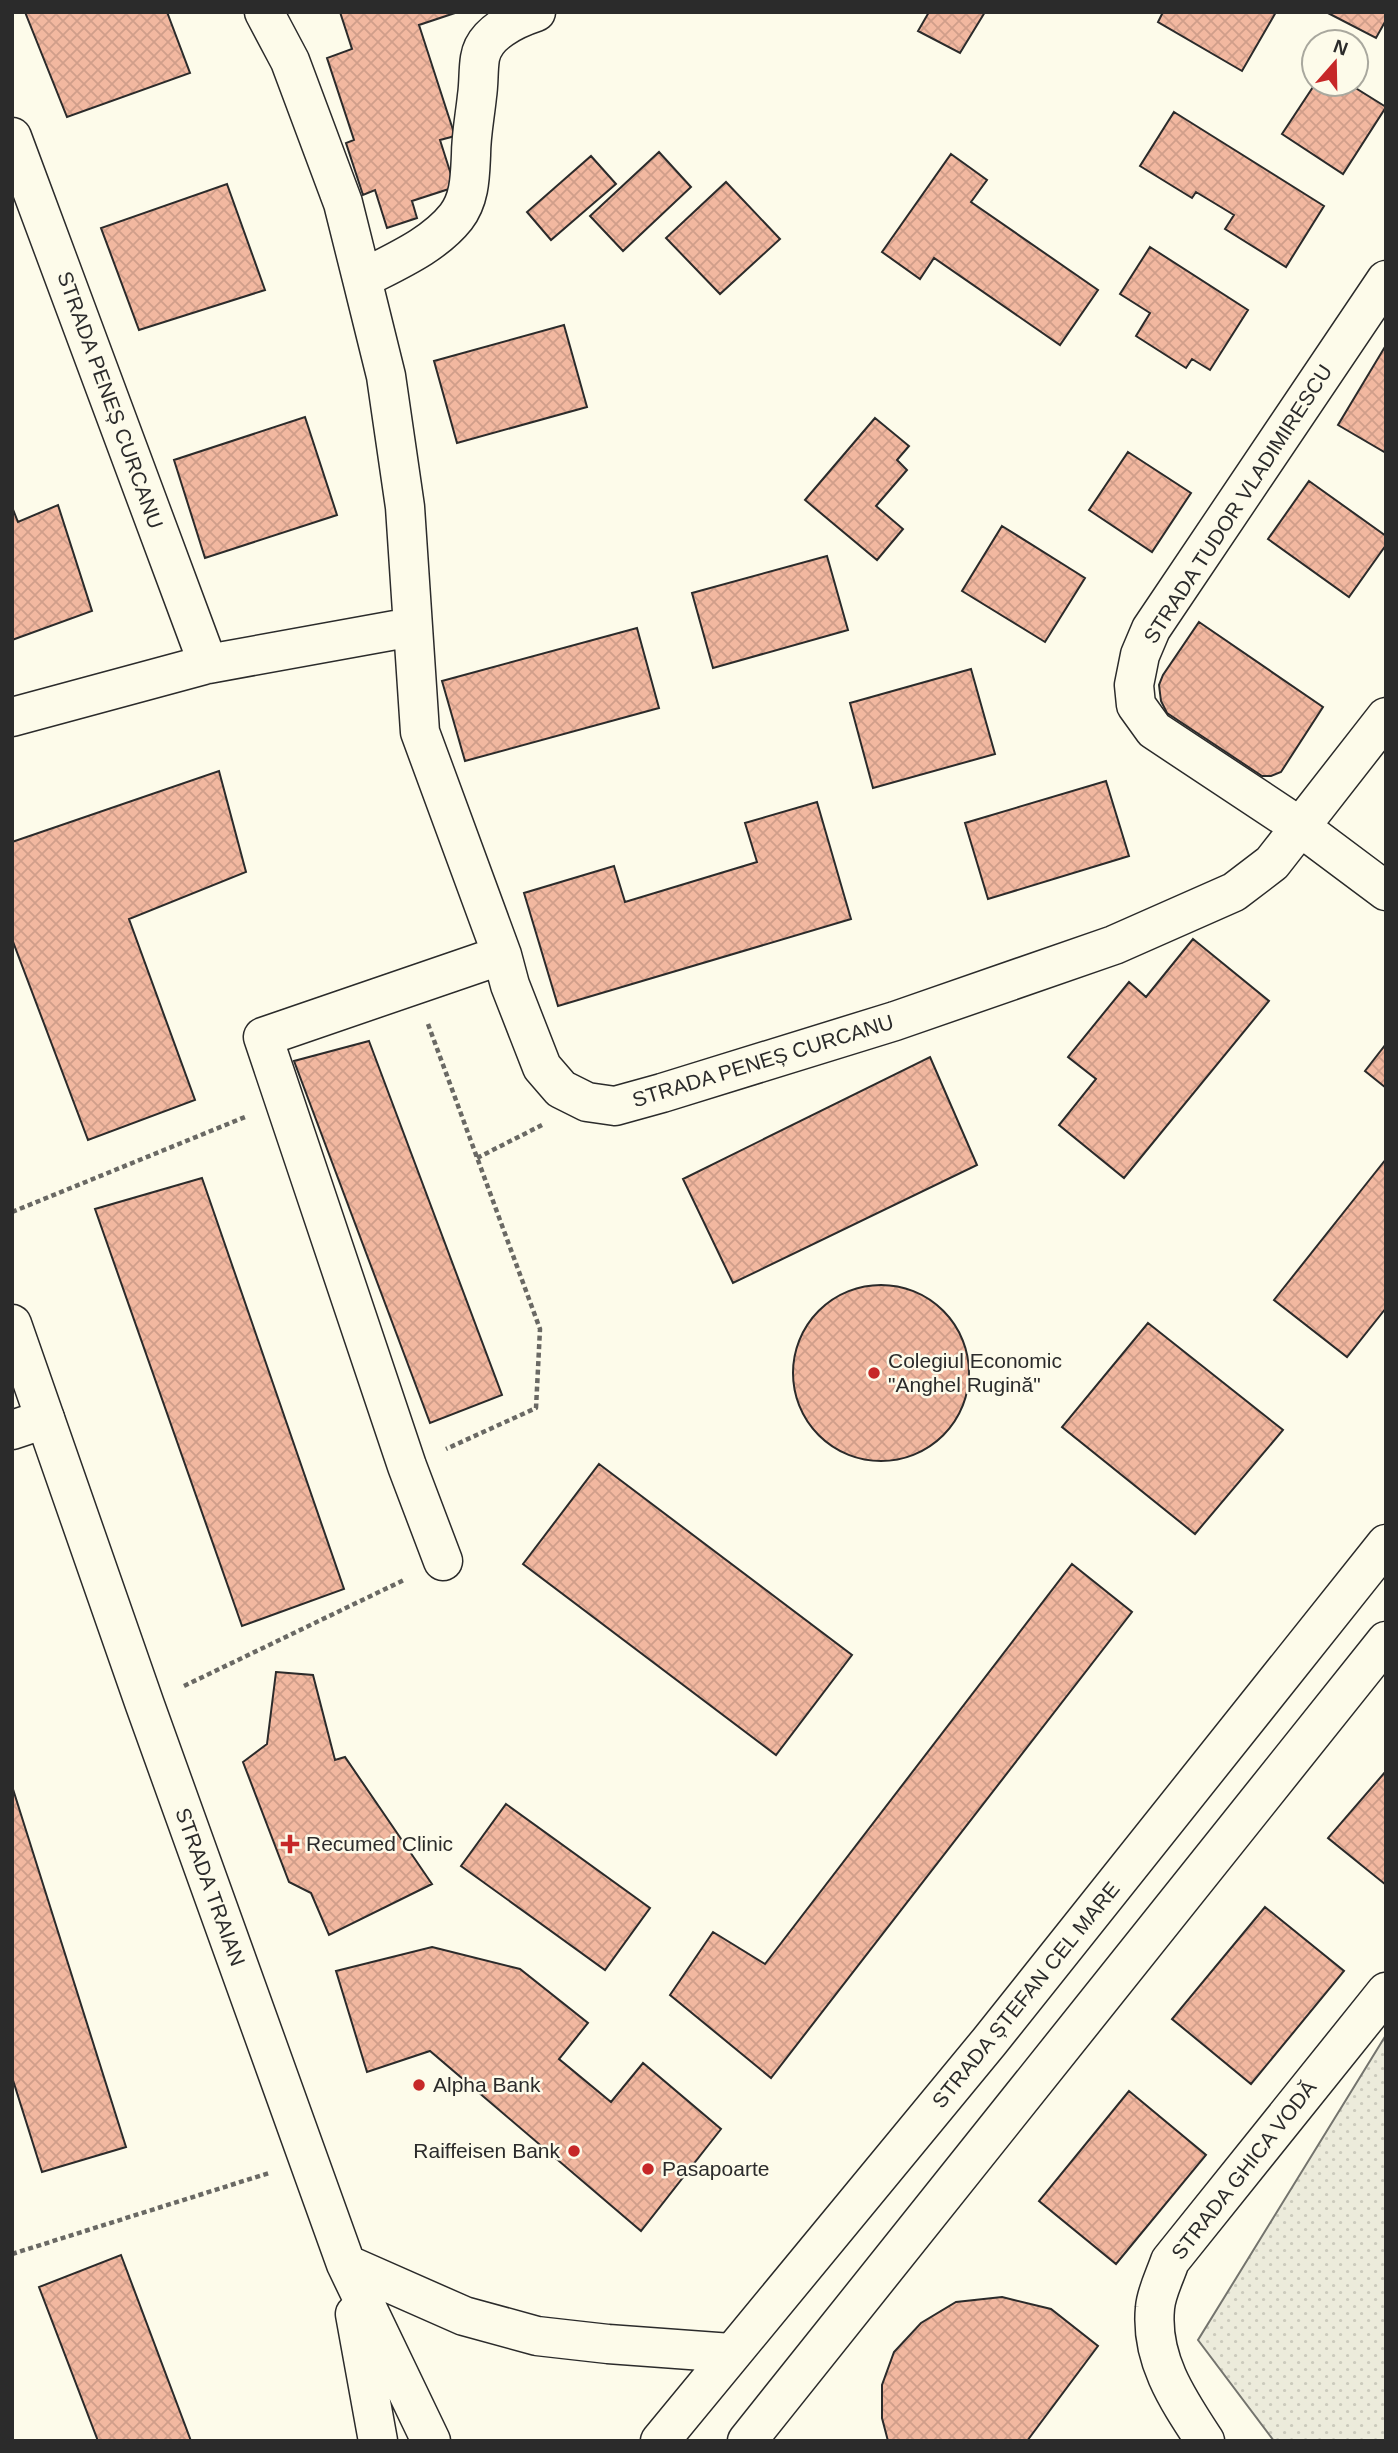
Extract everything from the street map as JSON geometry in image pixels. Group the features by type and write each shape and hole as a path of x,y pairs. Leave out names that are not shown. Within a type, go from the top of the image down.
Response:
{"main road":[{"name":"STRADA PENEȘ CURCANU","path":"264,12 290,61 343,203 386,376 405,507 420,732 502,955 510,985 542,1066 561,1089 587,1102 615,1106 662,1093 895,1021 1114,945 1234,892 1272,863 1386,717"},
{"path":"362,279 413,252 457,216 467,197 470,177 480,55 487,42 501,29 536,12"},
{"name":"STRADA PENEȘ CURCANU","path":"12,137 208,664"},
{"name":"STRADA TUDOR VLADIMIRESCU","path":"1299,826 1154,730 1136,705 1134,685 1140,655 1151,629 1386,280"},
{"path":"12,717 208,664 412,627"},
{"path":"1299,826 1386,891"},
{"path":"443,1560 407,1466 263,1037 502,955"},
{"name":"STRADA TRAIAN","path":"12,1324 28,1425 145,1705 346,2264 431,2441"},
{"name":"STRADA ȘTEFAN CEL MARE","path":"660,2441 989,2042 1386,1544"},
{"path":"755,2433 1381,1656"},
{"name":"STRADA GHICA VODĂ","path":"1205,2441 1174,2394 1157,2351 1155,2306 1170,2261 1386,1992"},
{"path":"346,2264 464,2316 537,2336 731,2353"},
{"path":"346,2264 378,2441"}],"path":[{"path":"407,1466 536,1408 540,1329 426,1018"},
{"path":"12,1212 285,1101"},
{"path":"477,1158 587,1102"},
{"path":"145,1705 443,1560"},
{"path":"12,2254 308,2161"}],"shaded area":[{"path":"1386,2035 1386,2441 1274,2441 1198,2340"}],"building":[{"path":"25,12 167,12 190,73 67,117"},
{"path":"340,12 458,12 419,25 455,136 440,140 455,187 412,201 417,218 387,228 375,190 363,195 346,143 354,140 327,58 352,49"},
{"path":"929,12 985,12 960,53 918,31"},
{"path":"1163,12 1276,12 1242,71 1158,22"},
{"path":"1326,12 1386,12 1386,20 1376,38 1370,35 1370,28 1357,28"},
{"path":"1370,97 1386,107 1343,174 1282,134 1306,98"},
{"path":"1174,112 1324,206 1286,267 1225,229 1234,215 1196,192 1192,198 1140,166"},
{"path":"659,152 691,187 623,251 590,216"},
{"path":"951,154 987,180 971,202 1098,290 1060,345 934,258 920,279 882,252"},
{"path":"591,156 616,184 551,240 527,212"},
{"path":"726,182 780,239 720,294 666,238"},
{"path":"227,184 265,290 139,330 101,228"},
{"path":"1150,247 1248,310 1210,370 1192,359 1186,368 1136,336 1150,313 1120,294"},
{"path":"564,325 587,407 457,443 434,361"},
{"path":"1386,345 1386,453 1338,425"},
{"path":"305,417 337,515 205,558 174,460"},
{"path":"875,418 909,446 897,460 907,470 876,506 903,529 877,560 805,500"},
{"path":"1128,452 1191,493 1152,552 1089,510"},
{"path":"1309,481 1386,536 1386,545 1349,597 1268,539"},
{"path":"58,505 92,611 12,640 12,507 18,522"},
{"path":"1002,526 1085,578 1045,642 962,591"},
{"path":"827,556 848,630 713,668 692,593"},
{"path":"1199,622 1323,707 1281,772 1262,776 1167,713 1161,701 1159,685"},
{"path":"637,628 659,708 465,761 442,681"},
{"path":"971,669 995,754 873,788 850,703"},
{"path":"219,771 246,872 129,919 195,1100 88,1140 12,939 12,842"},
{"path":"1106,781 1129,856 988,899 965,823"},
{"path":"817,802 851,919 558,1006 524,893 614,866 625,902 757,862 745,823"},
{"path":"1193,939 1269,1001 1124,1178 1059,1125 1096,1079 1068,1057 1129,982 1146,997"},
{"path":"369,1041 502,1395 430,1423 294,1061"},
{"path":"1386,1044 1386,1088 1365,1071"},
{"path":"930,1057 977,1165 733,1283 683,1179"},
{"path":"1386,1159 1386,1308 1347,1357 1274,1300"},
{"path":"202,1178 344,1589 242,1626 95,1209"},
{"path":"881,1285 915,1291 943,1311 963,1339 969,1373 963,1407 943,1435 915,1455 881,1461 847,1455 819,1435 799,1407 793,1373 799,1339 819,1311 847,1291"},
{"path":"1148,1323 1283,1430 1195,1534 1062,1427"},
{"path":"599,1464 852,1655 776,1755 523,1564"},
{"path":"1072,1564 1132,1612 771,2078 670,1995 713,1932 765,1964"},
{"path":"276,1672 313,1675 335,1760 345,1757 432,1884 329,1935 311,1893 289,1882 243,1762 267,1744"},
{"path":"1386,1771 1386,1885 1328,1838"},
{"path":"12,1786 126,2147 42,2172 12,2077"},
{"path":"506,1804 650,1908 605,1970 461,1866"},
{"path":"1265,1907 1344,1971 1251,2084 1172,2019"},
{"path":"432,1947 520,1969 588,2023 559,2059 611,2102 643,2063 721,2129 641,2231 430,2051 367,2072 336,1971"},
{"path":"1129,2091 1206,2155 1116,2264 1039,2201"},
{"path":"121,2255 191,2441 98,2441 39,2287"},
{"path":"1002,2297 1051,2309 1098,2346 1027,2441 888,2441 882,2418 882,2385 894,2352 921,2323 956,2302"}],"place":[{"name":"Colegiul Economic \"Anghel Rugină\"","path":"874,1373"},
{"name":"Recumed Clinic","path":"290,1844"},
{"name":"Alpha Bank","path":"419,2085"},
{"name":"Raiffeisen Bank","path":"574,2151"},
{"name":"Pasapoarte","path":"648,2169"}]}
